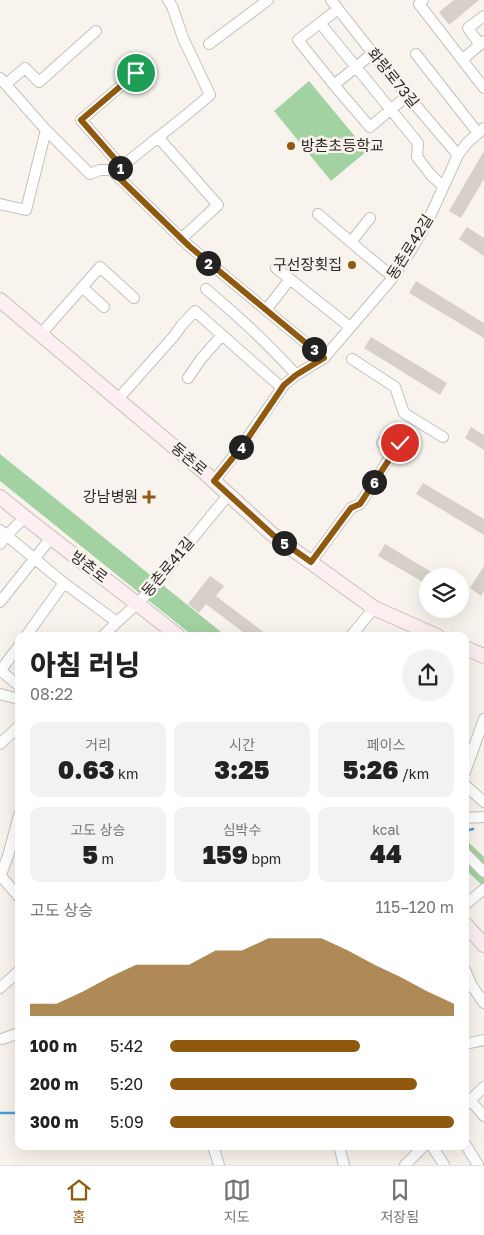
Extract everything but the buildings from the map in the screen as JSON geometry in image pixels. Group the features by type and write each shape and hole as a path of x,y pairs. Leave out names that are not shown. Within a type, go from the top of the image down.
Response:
{"main road":[{"name":"동촌로","path":"0,300 214,481 273,535 374,608 428,632"},
{"name":"방촌로","path":"0,497 138,603 168,632"},
{"path":"469,651 484,656"},
{"path":"469,928 484,945"}],"street":[{"path":"96,31 39,82 25,68 3,81 46,130 90,174 100,170 118,170 210,95 168,0"},
{"path":"209,44 268,0"},
{"name":"화랑로73길","path":"331,0 407,96 458,155"},
{"path":"419,1 484,88"},
{"path":"338,9 298,40 370,127 407,96"},
{"path":"462,60 482,43 468,28 484,16"},
{"path":"320,24 418,143 417,157 431,175 443,186"},
{"path":"334,84 373,53"},
{"path":"416,54 481,131"},
{"path":"136,73 81,120 118,170 181,239 324,358"},
{"path":"0,204 26,210 46,130"},
{"name":"동촌로42길","path":"214,481 244,444 282,388 296,375 324,358 393,277 427,223 458,155 466,143 481,131"},
{"path":"158,137 218,205 181,239"},
{"path":"318,214 393,277"},
{"path":"351,242 370,218"},
{"path":"41,334 100,267 134,298"},
{"path":"276,268 350,327"},
{"path":"266,310 290,279"},
{"path":"82,287 104,307"},
{"path":"206,289 282,359 296,375"},
{"path":"118,399 195,311 282,388"},
{"path":"188,378 222,335"},
{"path":"352,359 395,387 404,413 443,437"},
{"path":"311,562 351,508 360,504 394,451"},
{"name":"동촌로41길","path":"107,632 152,588 229,494"},
{"path":"25,517 2,537 34,558 117,622"},
{"path":"0,602 51,538"},
{"path":"29,632 64,583"},
{"path":"354,632 374,608"},
{"path":"15,651 0,670 15,683"},
{"path":"0,694 15,698"},
{"path":"469,761 484,719"},
{"path":"0,744 15,730"},
{"path":"469,789 484,802"},
{"path":"469,818 484,817"},
{"path":"15,842 13,855 0,876 15,893"},
{"path":"469,857 483,871"},
{"path":"469,902 484,889"},
{"path":"0,988 15,974"},
{"path":"469,979 484,1003"},
{"path":"2,1039 15,1034"},
{"path":"469,1043 484,1040"},
{"path":"469,1101 484,1087"},
{"path":"469,1105 484,1116"},
{"path":"214,1150 218,1165"},
{"path":"340,1150 344,1165"},
{"path":"405,1165 420,1150"},
{"path":"435,1150 444,1165"},
{"path":"469,1150 478,1165"}],"green space":[{"path":"309,81 367,151 331,181 274,111"},
{"path":"0,454 221,632 188,632 0,481"},
{"path":"469,843 484,857 484,887 469,873"}],"waterway":[{"path":"469,830 473,829"},
{"path":"0,1113 15,1113"}],"place":[{"name":"방촌초등학교","path":"291,146"},
{"name":"구선장횟집","path":"352,265"},
{"name":"강남병원","path":"149,497"}],"route":[{"path":"136,73 81,120 122,167 114,173 189,246 324,358 296,375 284,385 244,444 214,481 273,535 311,562 351,508 360,504 400,443"}]}
